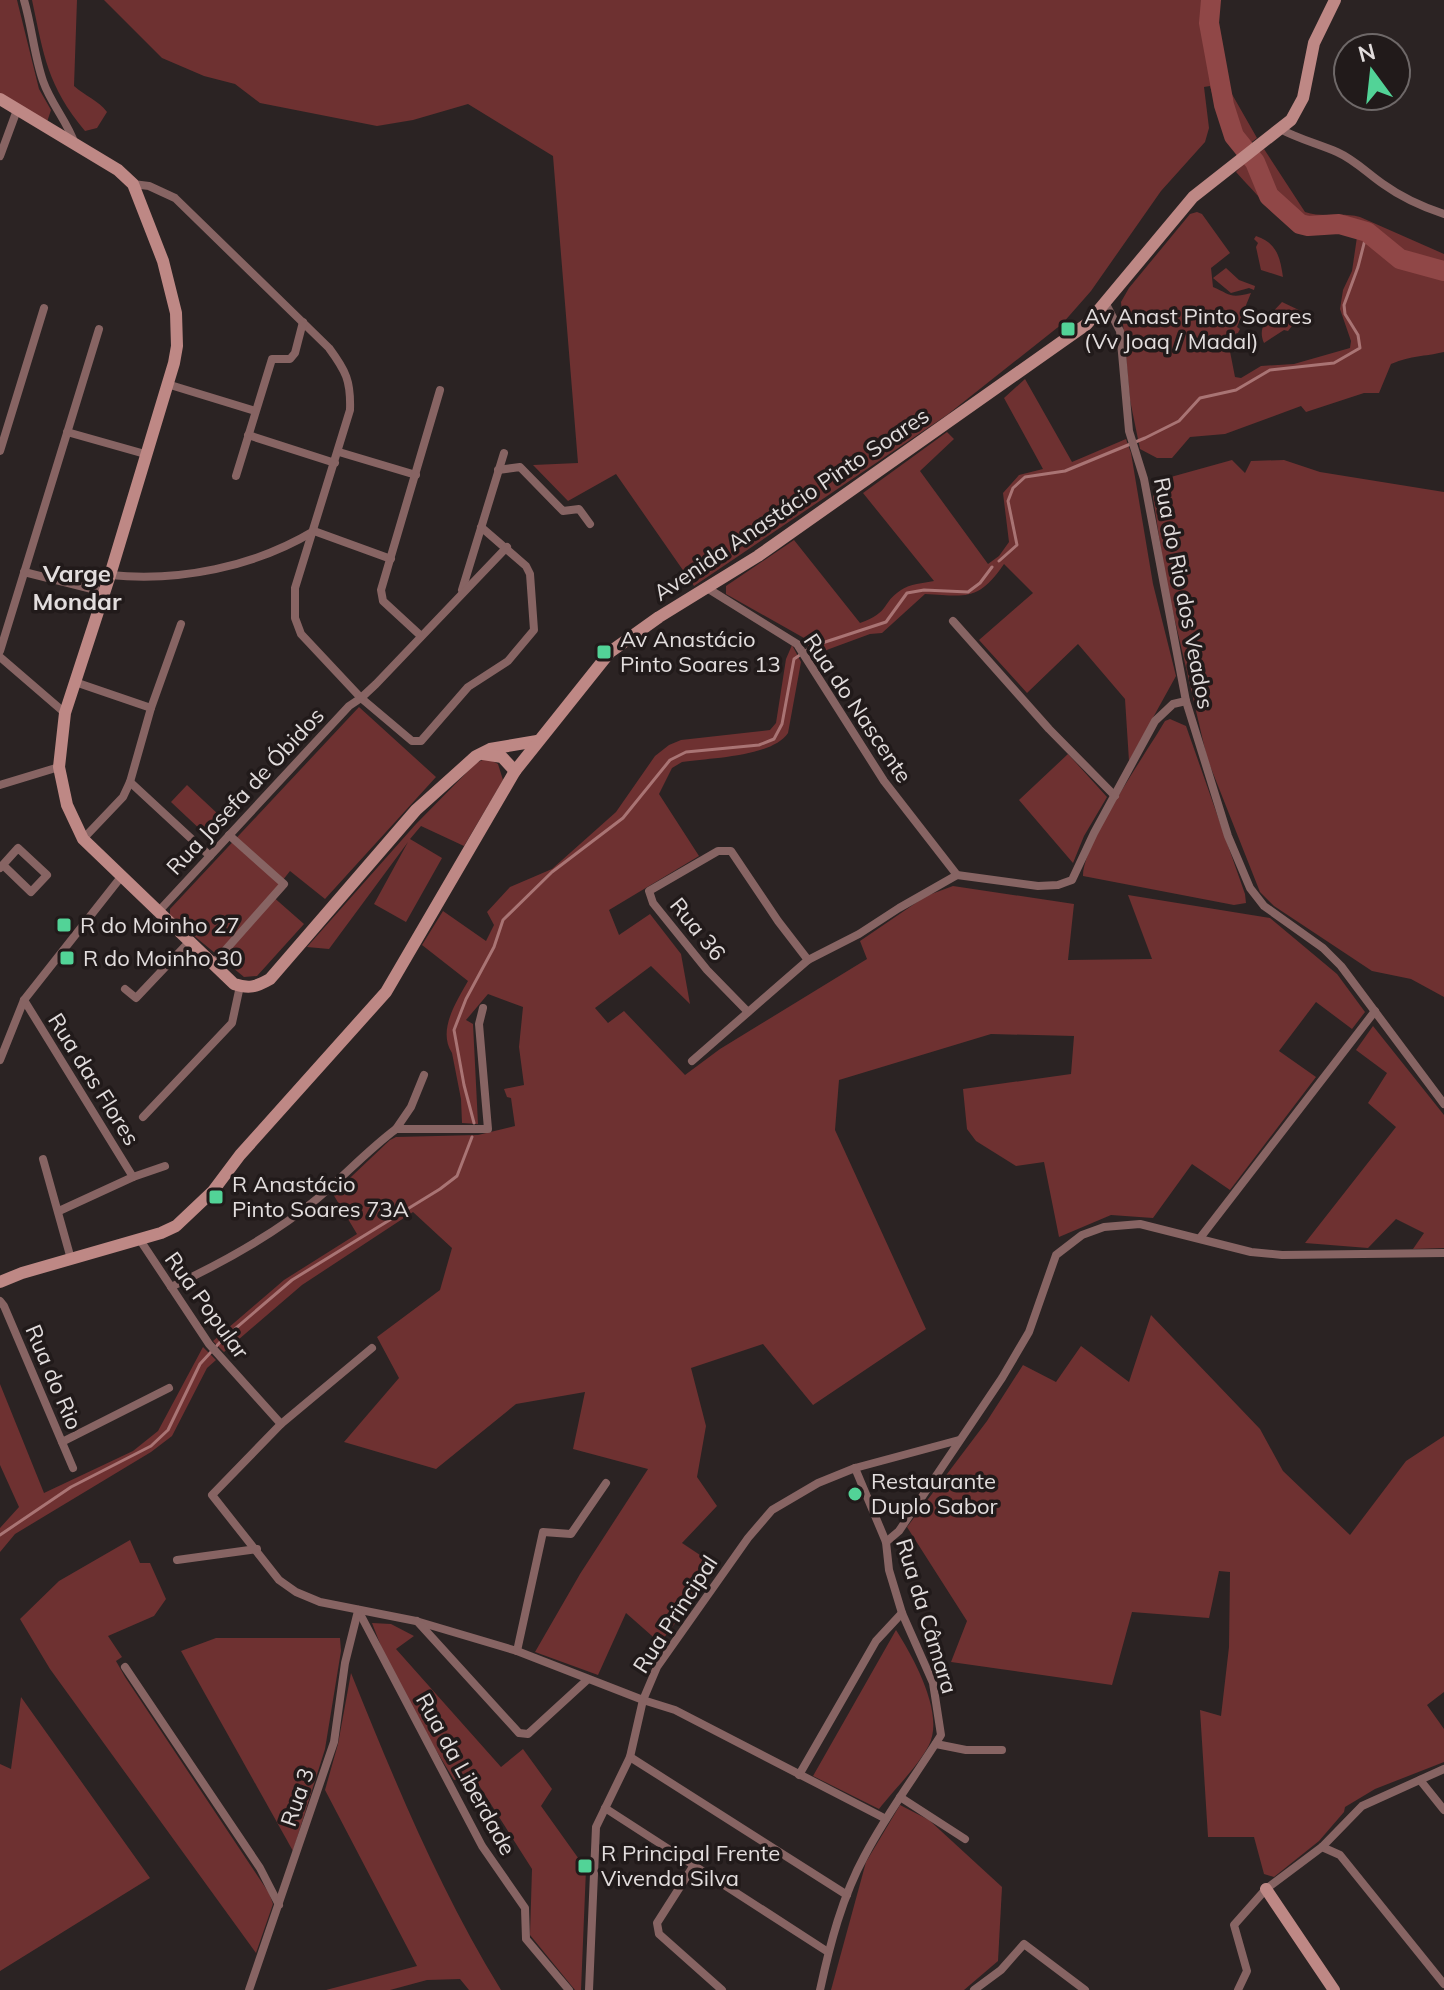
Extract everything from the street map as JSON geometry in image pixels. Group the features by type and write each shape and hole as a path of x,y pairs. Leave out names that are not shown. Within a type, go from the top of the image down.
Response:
{"street":[{"path":"24,0 43,82 69,126 75,145"},
{"name":"Avenida Anastácio Pinto Soares","path":"524,758 610,652 804,524 1082,328 1106,304 1184,207 1299,110 1314,43 1335,0"},
{"path":"0,99 118,170 133,184 163,261 174,301 177,346 167,384 65,713 59,767 67,805 83,839 234,984 256,987 270,979 416,810 476,756 490,749 537,741"},
{"path":"0,156 17,110"},
{"path":"1280,129 1336,152 1360,165 1384,185 1444,214"},
{"path":"133,184 149,186 175,198 329,348 346,371 350,410 295,588 295,618 310,646 361,698 412,741 421,741 468,687 508,661 534,630 530,574 526,566 481,527"},
{"name":"Rua do Rio dos Veados","path":"1106,304 1120,331 1129,431 1144,479 1186,701 1228,836 1249,885 1269,912 1334,959 1444,1104"},
{"path":"0,451 4,421 44,308"},
{"path":"236,476 272,359 290,359 295,353 303,322"},
{"path":"0,651 99,329"},
{"path":"167,384 255,411"},
{"path":"421,636 383,601 381,590 440,390"},
{"path":"67,432 145,454"},
{"path":"248,435 335,463"},
{"path":"339,452 416,475"},
{"path":"461,593 504,453"},
{"path":"498,470 520,467 563,511 579,509 590,524"},
{"path":"110,575 142,578 206,571 268,553 314,531 391,559"},
{"name":"Rua Josefa de Óbidos","path":"158,912 349,706 361,698 507,547"},
{"path":"24,572 104,592"},
{"name":"Rua do Nascente","path":"707,588 797,644 884,781 957,875"},
{"path":"953,621 1049,729 1115,796"},
{"path":"83,839 123,797 130,782 151,708 181,624"},
{"path":"0,657 65,713"},
{"path":"75,682 151,708"},
{"path":"692,1061 808,960 859,934 957,875 1038,886 1058,885 1072,880 1155,721 1173,704 1186,701"},
{"path":"0,1282 140,1240 176,1226 204,1201 240,1155 386,992 512,766 524,758 517,749 507,746"},
{"path":"476,756 496,755 512,766"},
{"path":"0,785 59,767"},
{"path":"130,782 210,856"},
{"path":"213,964 284,884 229,835"},
{"path":"18,848 47,875 31,892 1,867 18,848"},
{"name":"Rua 36","path":"748,1012 707,970 653,903 649,891 718,851 731,851 808,960"},
{"path":"0,1060 24,1000 121,877"},
{"path":"125,989 136,998 189,942"},
{"path":"143,1117 232,1023 240,986"},
{"name":"Rua das Flores","path":"24,1000 133,1177"},
{"path":"396,1129 488,1129 479,1037 483,1008"},
{"path":"1200,1238 1375,1011"},
{"path":"171,1287 216,1266 260,1240 316,1200 396,1129 411,1107 424,1075"},
{"path":"43,1159 71,1259"},
{"name":"Rua das Flores","path":"59,1211 165,1166"},
{"path":"886,1542 899,1531 1002,1378 1029,1332 1052,1263 1064,1246 1093,1230 1140,1224 1251,1252 1282,1255 1444,1253"},
{"name":"Rua Popular","path":"140,1240 209,1344 281,1424"},
{"name":"Rua do Rio","path":"0,1301 73,1468"},
{"path":"372,1348 281,1424 212,1495 279,1580 296,1592 320,1602 416,1621 517,1651 587,1680 675,1710 886,1819"},
{"path":"62,1442 169,1388"},
{"name":"Rua Principal","path":"589,1990 596,1827 630,1757 643,1700 665,1655 748,1538 765,1517 791,1498 855,1468 960,1440"},
{"name":"Rua da Câmara","path":"855,1468 886,1542 889,1570 902,1613 933,1683 941,1735 936,1744"},
{"path":"517,1651 543,1532 571,1534 606,1483"},
{"path":"177,1560 257,1549"},
{"name":"Rua 3","path":"249,1990 334,1742 345,1663 358,1610"},
{"name":"Rua da Liberdade","path":"358,1610 482,1846 525,1908 526,1939 569,1990"},
{"path":"799,1775 876,1641 902,1613"},
{"path":"416,1621 519,1733 528,1734 587,1680"},
{"path":"125,1667 260,1868 279,1905"},
{"path":"820,1990 828,1952 847,1895 864,1857 936,1744 966,1750 1002,1750"},
{"path":"630,1757 847,1895"},
{"path":"1238,1990 1247,1971 1234,1925 1266,1889 1322,1847 1362,1806 1444,1769"},
{"path":"1420,1780 1444,1810"},
{"path":"900,1797 965,1839"},
{"path":"605,1808 828,1952"},
{"path":"1322,1847 1340,1855 1444,1984"},
{"path":"694,1865 657,1923 658,1930 722,1990"},
{"path":"1266,1889 1334,1990"},
{"path":"974,1990 1001,1970 1024,1944 1085,1990"}],"shaded area":[{"path":"0,0 17,0 39,89 51,110 47,122 0,94"},
{"path":"32,0 77,0 74,86 107,112 97,128 85,131 62,99 44,54"},
{"path":"104,0 1217,0 1218,56 1229,89 1257,138 1240,151 1210,86 1204,87 1209,128 1205,142 1161,191 1091,291 1062,324 947,415 694,586 616,474 568,501 533,465 578,463 553,156 468,104 413,120 377,126 260,103 235,84 204,76 162,58"},
{"path":"1264,149 1305,212 1360,217 1444,254 1444,352 1391,364 1379,393 1364,393 1306,412 1301,406 1225,434 1190,437 1172,458 1157,458 1140,449 1130,400 1121,302 1190,214 1202,214 1230,253 1211,268 1213,287 1234,296 1251,293 1237,327 1240,329 1238,333 1227,336 1235,377 1241,378 1261,366 1294,364 1350,348 1351,341 1340,309 1343,290 1352,271 1357,237 1299,229 1269,207 1236,172"},
{"path":"1256,236 1273,247 1283,277 1261,270 1256,247 1258,243 1254,239"},
{"path":"1226,268 1239,280 1255,286 1254,290 1249,288 1231,293 1213,278"},
{"path":"1282,302 1303,312 1288,331 1284,330 1264,343 1263,326"},
{"path":"1025,379 1072,462 1126,439 1131,453 1153,584 1176,676 1129,761 1125,699 1078,644 1027,693 979,640 1033,593 1004,564 978,591 961,595 925,594 882,633 870,634 813,655 804,638 726,594 726,586 794,540 860,623 877,615 905,588 934,581 863,493 947,432 954,439 920,471 988,564 999,556 1009,542 1003,493 1019,475 1043,469 1004,398"},
{"path":"1232,460 1245,473 1251,461 1284,460 1320,472 1444,492 1444,997 1411,979 1372,971 1274,906 1260,892 1207,758 1166,582 1153,497 1160,480"},
{"path":"792,645 801,662 788,733 780,741 755,752 682,762 672,768 659,794 699,856 609,910 619,935 650,914 681,954 690,1004 651,966 595,1008 608,1023 624,1011 685,1075 720,1049 867,959 860,941 926,896 953,886 1074,904 1068,960 1152,959 1128,895 1270,918 1337,974 1365,1012 1352,1029 1316,1002 1279,1051 1316,1077 1230,1190 1192,1164 1153,1218 1111,1215 1059,1237 1044,1162 1016,1166 976,1141 967,1129 963,1089 1071,1074 1074,1036 991,1034 839,1080 835,1130 926,1329 813,1405 763,1344 691,1368 706,1426 697,1477 717,1506 682,1543 718,1567 660,1643 626,1613 598,1675 535,1652 580,1574 648,1469 573,1449 585,1392 516,1404 436,1469 344,1442 399,1378 377,1337 440,1290 452,1248 413,1212 302,1285 224,1352 213,1341 284,1280 357,1234 333,1194 390,1140 396,1137 478,1135 515,1126 511,1098 507,1097 504,1089 524,1085 519,1047 523,1007 488,994 466,1020 473,1024 478,1124 462,1123 461,1099 447,1035 450,1016 468,981 422,945 443,911 486,941 494,925 487,912 510,887 552,869 616,812 655,756 669,745 681,740 770,730 776,723 786,659"},
{"path":"359,707 436,777 325,899 290,871 271,895 304,924 257,976 244,977 170,916 170,909"},
{"path":"1170,719 1186,726 1246,903 1234,905 1083,876 1085,862 1104,822 1165,721"},
{"path":"1068,754 1107,797 1084,836 1073,863 1019,800"},
{"path":"487,758 498,764 503,780 464,846 421,826 410,839 442,858 406,922 374,904 408,842 329,949 307,947 416,824 476,763"},
{"path":"187,785 220,816 204,833 171,802"},
{"path":"1373,1026 1444,1115 1444,1248 1413,1249 1424,1233 1396,1219 1368,1248 1305,1243 1396,1127 1368,1103 1387,1073 1356,1050"},
{"path":"1151,1315 1260,1429 1283,1471 1350,1535 1406,1461 1444,1436 1444,1692 1427,1705 1444,1729 1444,1762 1375,1789 1345,1807 1319,1841 1274,1877 1264,1874 1254,1837 1208,1837 1200,1710 1221,1716 1229,1647 1230,1572 1219,1571 1209,1618 1132,1612 1112,1685 951,1662 967,1621 907,1527 987,1421 1023,1365 1056,1382 1081,1346 1129,1382"},
{"path":"203,1347 216,1360 207,1368 172,1436 151,1452 15,1534 0,1552 0,1528 19,1507 0,1465 0,1384 44,1493 133,1451 158,1431"},
{"path":"130,1540 140,1563 150,1563 166,1599 154,1616 108,1636 122,1657 116,1661 125,1677 269,1893 273,1904 256,1953 50,1669 20,1619 59,1581"},
{"path":"372,1623 391,1624 414,1636 396,1649 501,1767 523,1749 552,1789 541,1806 586,1869 581,1990 575,1990 530,1935 532,1869 473,1776 454,1780 395,1682"},
{"path":"896,1630 925,1686 933,1717 933,1732 919,1761 879,1809 813,1776"},
{"path":"216,1638 340,1638 341,1651 325,1749 293,1851 181,1651"},
{"path":"351,1673 401,1795 438,1874 501,1990 469,1990 460,1979 427,1980 390,1990 326,1990 417,1966 325,1790 338,1744"},
{"path":"21,1697 150,1878 0,1971 0,1764 11,1769"},
{"path":"900,1805 929,1820 1002,1887 998,1961 964,1990 831,1990 866,1862"}],"waterway":[{"path":"1211,0 1209,23 1224,105 1234,136 1255,162 1269,196 1300,224 1339,224 1367,232 1400,259 1444,271"},
{"path":"999,561 1017,545 1008,501 1013,488 1025,477 1065,471 1145,438 1179,421 1200,398 1236,390 1270,370 1334,363 1360,348 1358,335 1345,314 1344,305 1367,232"},
{"path":"474,1123 454,1030 466,999 494,947 503,920 552,872 623,818 670,760 686,752 759,745 774,739 782,724 794,659 813,646 886,622 907,593 924,590 968,592 980,583 992,567"},
{"path":"0,1535 71,1487 151,1446 168,1430 200,1364 222,1340 292,1280 457,1176 472,1137"}],"place":[{"name":"Av Anast Pinto Soares (Vv Joaq / Madal)","path":"1068,329"},
{"name":"Av Anastácio Pinto Soares 13","path":"604,652"},
{"name":"R do Moinho 27","path":"64,925"},
{"name":"R do Moinho 30","path":"67,958"},
{"name":"R Anastácio Pinto Soares 73A","path":"216,1197"},
{"name":"Restaurante Duplo Sabor","path":"855,1494"},
{"name":"R Principal Frente Vivenda Silva","path":"585,1866"}],"district":[{"name":"Varge Mondar","path":"77,588"}]}
